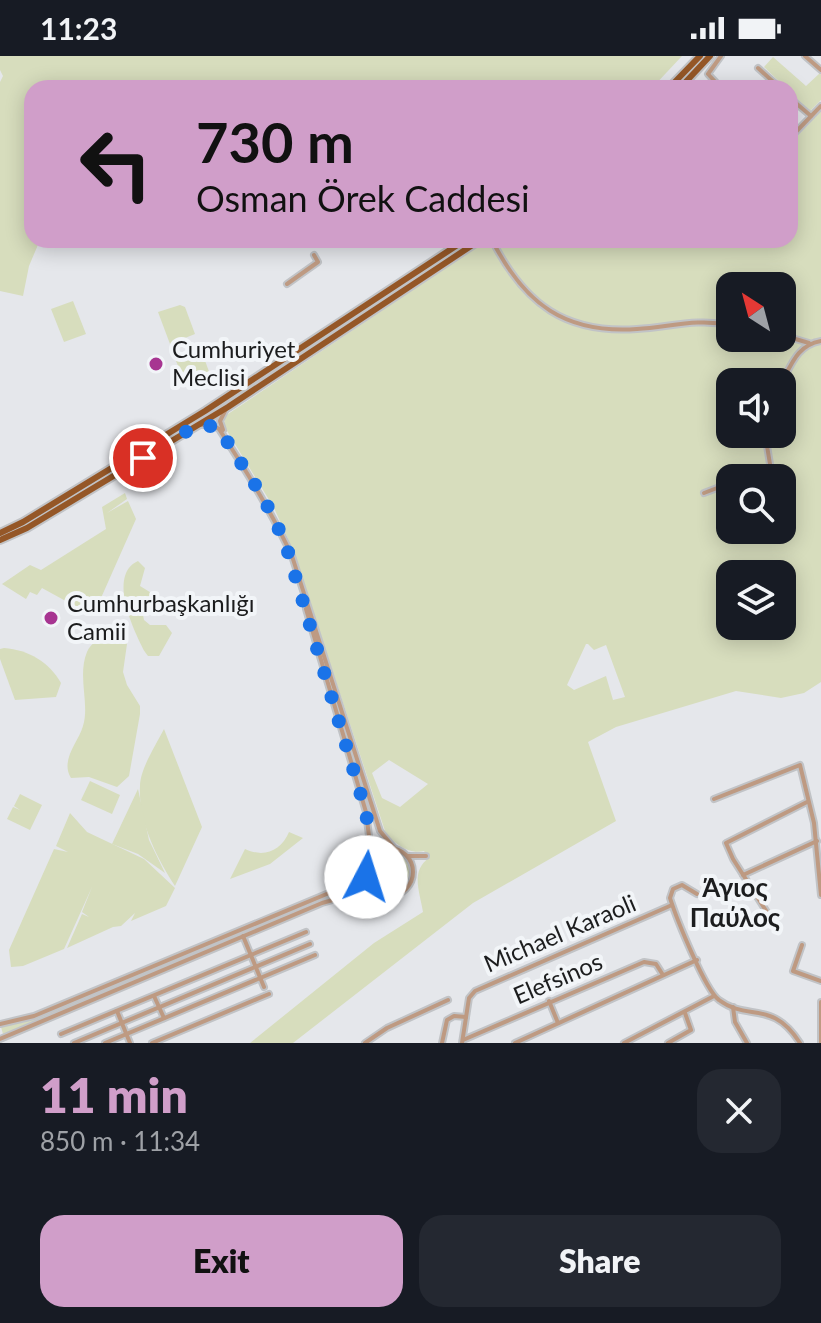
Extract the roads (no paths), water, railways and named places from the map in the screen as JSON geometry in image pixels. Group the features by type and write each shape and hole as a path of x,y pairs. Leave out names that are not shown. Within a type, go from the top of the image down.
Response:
{"main road":[{"path":"677,80 700,56"},
{"path":"688,80 710,56"},
{"path":"0,533 205,411 453,248"},
{"path":"0,540 27,528 228,407 468,248"}],"street":[{"path":"711,80 709,70 721,56"},
{"path":"805,56 821,70"},
{"path":"758,68 771,80"},
{"path":"798,105 811,116"},
{"path":"798,130 821,106"},
{"path":"496,248 516,283 536,303 560,316 592,327 619,329 695,321 716,323"},
{"path":"287,284 318,262 314,255"},
{"path":"796,339 809,343"},
{"path":"790,368 801,348 821,341"},
{"path":"228,407 221,417 221,427 285,542 380,831 395,849 405,855 426,856 412,871"},
{"path":"198,425 212,425 219,429 243,465"},
{"path":"704,493 716,488"},
{"path":"285,542 366,812 368,884 382,895"},
{"path":"714,799 800,765 817,841 821,895"},
{"path":"772,920 726,843 808,802"},
{"path":"743,875 817,841"},
{"path":"0,1024 34,1016 341,888 358,878 378,851 395,849"},
{"path":"0,1039 336,898 391,895 402,891 410,883 412,871 405,855"},
{"name":"Michael Karaoli","path":"466,1017 468,1001 477,989 672,905 670,893 678,886 682,885 697,894"},
{"path":"672,905 714,996 733,1007 776,1018 788,1027 800,1043"},
{"path":"61,1034 306,932"},
{"path":"243,936 264,987"},
{"path":"74,1043 310,944"},
{"path":"802,945 793,971 821,981"},
{"path":"105,1043 315,955"},
{"path":"515,1043 526,1041 558,1023 697,960"},
{"name":"Elefsinos","path":"462,1041 644,962 656,964 663,975"},
{"path":"152,1043 269,994"},
{"path":"154,996 164,1018"},
{"path":"624,1043 714,996"},
{"path":"365,1043 387,1028 448,1000"},
{"path":"549,1001 558,1023"},
{"path":"821,1002 821,1043"},
{"path":"733,1007 735,1022 747,1043"},
{"path":"117,1011 130,1043"},
{"path":"668,1043 691,1030 685,1013"},
{"path":"442,1043 447,1020 454,1016 466,1017 462,1041"}],"place":[{"name":"Cumhuriyet Meclisi","path":"156,364"},
{"name":"Cumhurbaşkanlığı Camii","path":"51,618"}],"district":[{"name":"Άγιος Παύλος","path":"735,903"}]}
